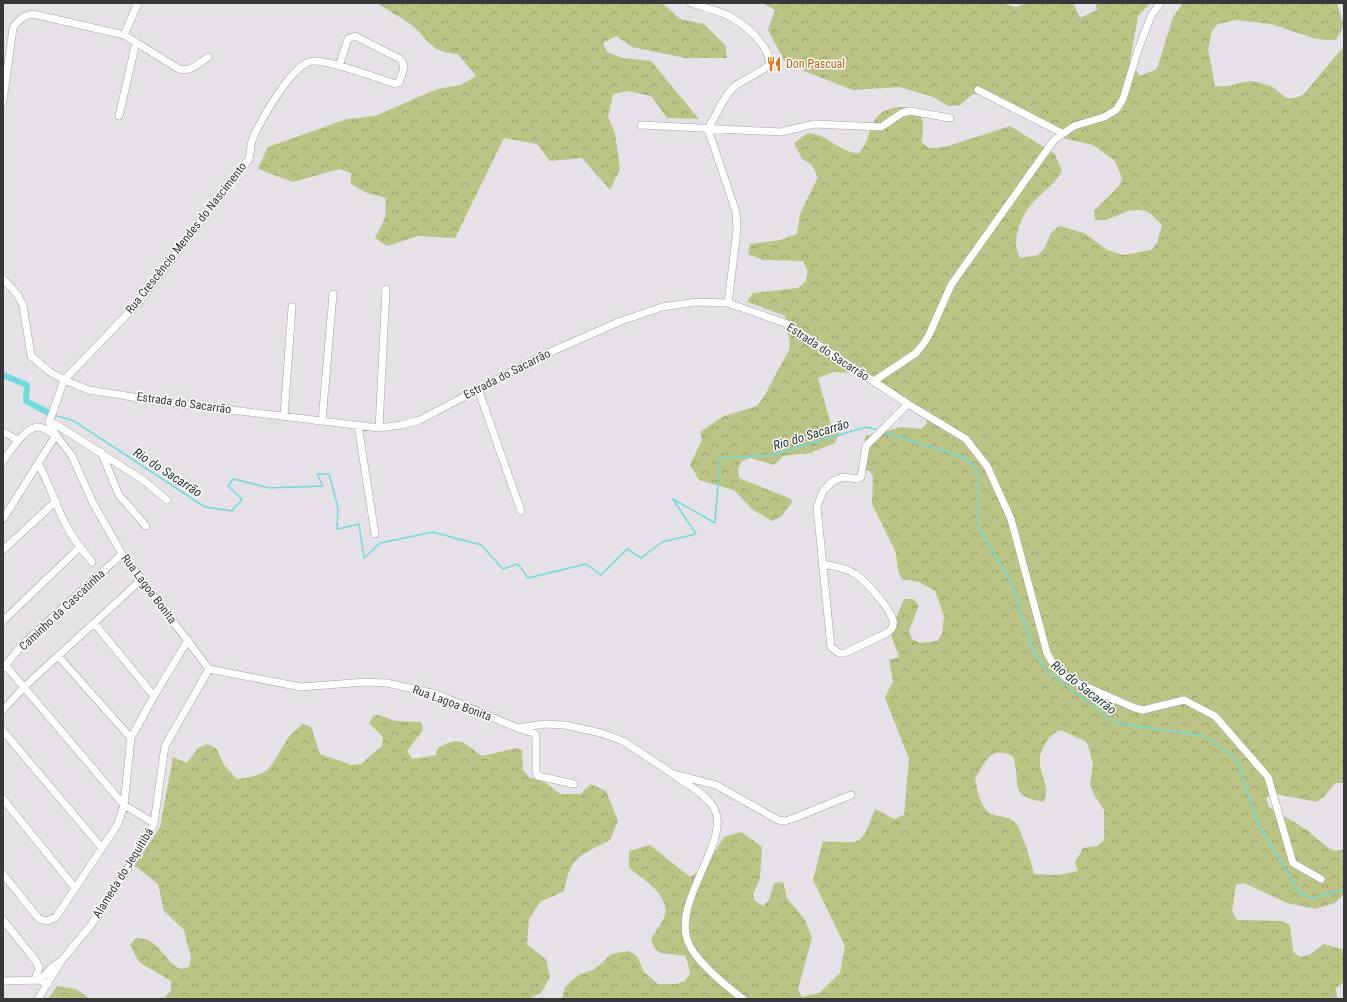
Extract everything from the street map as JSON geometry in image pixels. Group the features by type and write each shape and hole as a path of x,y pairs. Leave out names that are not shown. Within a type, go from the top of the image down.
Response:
{"street":[{"path":"124,35 138,3"},
{"path":"691,3 727,15 751,32 770,56 769,65 762,71 736,86 730,92 708,129 736,212 737,230 728,303"},
{"path":"874,381 916,353 924,343 951,285 1054,140 1074,126 1104,117 1116,110 1123,100 1138,50 1151,16 1160,3"},
{"path":"3,101 13,28 18,20 25,16 34,14 124,35 179,68 186,70 193,68 208,57"},
{"name":"Rua Crescêncio Mendes do Nascimento","path":"64,380 138,303 249,158 252,140 272,102 300,66 312,61 323,61 395,84 399,82 405,67 404,63 400,59 355,36 348,39 339,66"},
{"path":"120,116 136,42"},
{"path":"978,90 1062,133"},
{"path":"641,125 781,132 814,124 881,127 902,113 910,111 950,118"},
{"name":"Estrada do Sacarrão","path":"3,278 17,294 23,305 30,356 50,372 64,380 97,391 379,428 401,425 420,420 539,357 621,321 662,307 696,302 728,303 785,323 908,404 966,439 987,466 1011,519 1047,653 1055,667 1066,678 1135,708 1143,710 1184,700 1216,716 1270,781 1293,863 1321,879"},
{"path":"379,428 386,289"},
{"path":"322,421 333,294"},
{"path":"284,416 292,306"},
{"path":"64,380 50,418 143,480 167,500"},
{"path":"478,389 521,511"},
{"path":"822,564 842,568 856,574 869,587 884,605 893,621 892,628 887,634 845,653 840,653 831,648 822,564 817,507 823,491 833,481 843,477 857,479 861,477 864,472 866,446 908,404"},
{"name":"Rua Lagoa Bonita","path":"50,418 50,426 72,456 93,504 122,554 209,669 301,687 365,682 387,683 411,687 436,694 518,728 534,733 536,736 536,772 538,776 574,784"},
{"path":"358,425 375,534"},
{"path":"3,461 18,440 31,429 38,427 56,435 3,519"},
{"path":"3,432 18,440"},
{"path":"101,452 119,496 146,526"},
{"path":"38,464 56,501 64,522 80,547 92,562"},
{"path":"3,550 56,501"},
{"path":"3,621 80,547"},
{"name":"Caminho da Cascatinha","path":"4,667 23,644 122,554"},
{"path":"3,710 24,688 141,580"},
{"path":"94,623 154,696"},
{"path":"3,874 39,919 47,921 56,917 118,824 124,805 131,738 154,696 188,640"},
{"path":"58,656 131,738"},
{"path":"4,667 24,688 124,805 154,823"},
{"name":"Alameda do Jequitibá","path":"38,999 41,982 51,968 62,960 91,925 146,841 154,823 165,746 209,669"},
{"path":"518,728 544,724 565,725 601,733 623,741 673,774 704,797 713,806 717,817 716,832 712,847 691,894 684,920 688,942 706,966 742,999"},
{"path":"3,731 102,848"},
{"path":"673,774 716,785 778,820 785,821 851,795"},
{"path":"3,799 75,888"},
{"path":"3,920 36,961 41,982 3,981"}],"green space":[{"path":"377,3 662,3 680,19 704,24 725,45 727,58 685,58 632,47 616,36 603,43 607,52 622,58 651,61 699,119 667,118 651,96 628,91 613,94 608,117 615,133 620,169 610,190 582,158 550,161 537,144 504,138 455,238 418,236 387,246 375,238 385,218 386,198 367,193 351,184 351,173 339,169 293,182 258,169 268,147 347,119 375,116 437,89 461,85 476,76 458,54 448,53 435,47 409,23"},
{"path":"763,3 1001,3 1016,7 1028,3 1073,3 1080,18 1097,10 1095,3 1150,3 1138,16 1130,61 1140,76 1157,69 1173,17 1183,3 1337,3 1344,26 1336,40 1316,39 1271,24 1236,20 1218,24 1212,31 1208,49 1215,86 1225,86 1254,81 1272,87 1286,97 1296,98 1303,95 1344,46 1344,783 1335,783 1324,797 1316,802 1272,793 1266,798 1269,807 1307,830 1328,848 1336,851 1344,849 1344,894 1335,903 1315,909 1287,903 1244,883 1236,885 1232,912 1237,920 1282,921 1290,925 1293,952 1300,957 1309,955 1324,944 1344,950 1344,982 1336,988 1337,999 562,999 565,987 578,975 595,969 611,954 629,951 637,956 644,972 658,984 676,984 685,981 690,974 686,956 660,953 654,947 651,939 664,918 665,907 663,900 653,887 629,868 629,851 650,845 690,877 705,867 724,837 741,832 762,847 760,878 753,895 755,901 763,906 769,900 774,883 783,882 787,898 805,920 812,938 798,989 802,997 819,993 840,973 845,946 813,880 823,841 853,842 863,837 875,809 894,819 904,815 909,759 885,698 893,681 889,660 899,657 890,632 904,599 913,599 919,605 909,631 912,639 920,643 937,641 942,634 944,616 935,591 919,582 902,579 898,571 896,553 872,504 873,477 870,471 865,471 865,436 902,427 921,429 927,423 925,413 853,373 834,372 818,378 832,429 840,431 835,443 810,453 783,456 774,465 750,458 742,461 738,469 739,478 791,499 792,502 781,517 772,521 753,510 734,490 699,480 690,465 702,440 700,432 724,416 757,406 763,398 789,350 790,340 783,322 786,316 747,302 753,293 798,288 805,282 808,272 803,261 763,260 748,254 750,244 780,240 797,234 800,214 818,177 811,164 802,159 794,143 808,133 815,134 846,150 859,153 864,147 877,117 882,112 898,107 907,108 919,113 923,122 922,142 928,148 945,147 1010,126 1055,154 1062,171 1055,181 1030,206 1023,218 1016,238 1017,252 1020,258 1038,255 1044,249 1051,233 1059,226 1084,233 1107,250 1124,255 1151,250 1157,243 1162,225 1149,213 1140,210 1133,210 1109,219 1095,220 1094,211 1119,186 1122,178 1115,161 1093,145 1058,137 1045,119 1033,119 991,95 973,94 960,105 948,106 933,97 900,87 853,90 786,64 768,30 775,10","holes":["1061,730 1087,742 1093,764 1090,784 1094,795 1104,810 1104,840 1097,846 1083,848 1075,863 1078,871 1059,875 1034,874 1024,841 1017,825 1005,817 992,814 985,808 980,798 975,778 990,756 999,752 1005,753 1013,756 1020,792 1024,796 1044,802 1046,788 1040,768 1040,761 1041,753 1048,739 1053,734"]},
{"path":"374,715 380,715 395,721 421,722 423,730 407,751 412,759 436,755 438,748 457,741 465,744 482,756 517,748 522,750 523,770 529,777 546,783 560,794 580,794 591,784 606,791 618,821 610,840 591,849 578,858 570,870 564,891 540,902 529,919 527,945 546,959 550,977 541,993 529,999 155,999 165,997 171,991 171,981 139,962 130,945 136,938 150,941 156,945 174,965 180,969 189,967 191,958 184,930 164,911 158,884 135,866 160,827 173,757 187,763 198,748 207,744 216,748 224,765 237,779 258,775 270,767 289,737 303,724 311,727 320,754 352,765 361,764 382,746 383,737 369,723"},
{"path":"57,986 76,989 90,999 48,999"}],"waterway":[{"path":"3,375 27,385 26,401 49,413"},
{"name":"Rio do Sacarrão","path":"54,415 74,421 205,507 232,511 242,499 228,486 233,479 270,488 323,486 317,474 329,474 338,508 337,529 359,524 364,558 380,543 433,532 481,545 503,569 518,564 528,578 586,564 601,575 627,549 641,558 662,542 696,534 673,499 715,523 720,458 772,455 866,427 878,430"},
{"name":"Rio do Sacarrão","path":"883,432 966,458 978,473 978,527 1011,582 1033,650 1045,669 1115,723 1204,736 1236,758 1257,822 1300,894 1313,898 1344,890"}],"place":[{"name":"Don Pascual","path":"774,64"}]}
